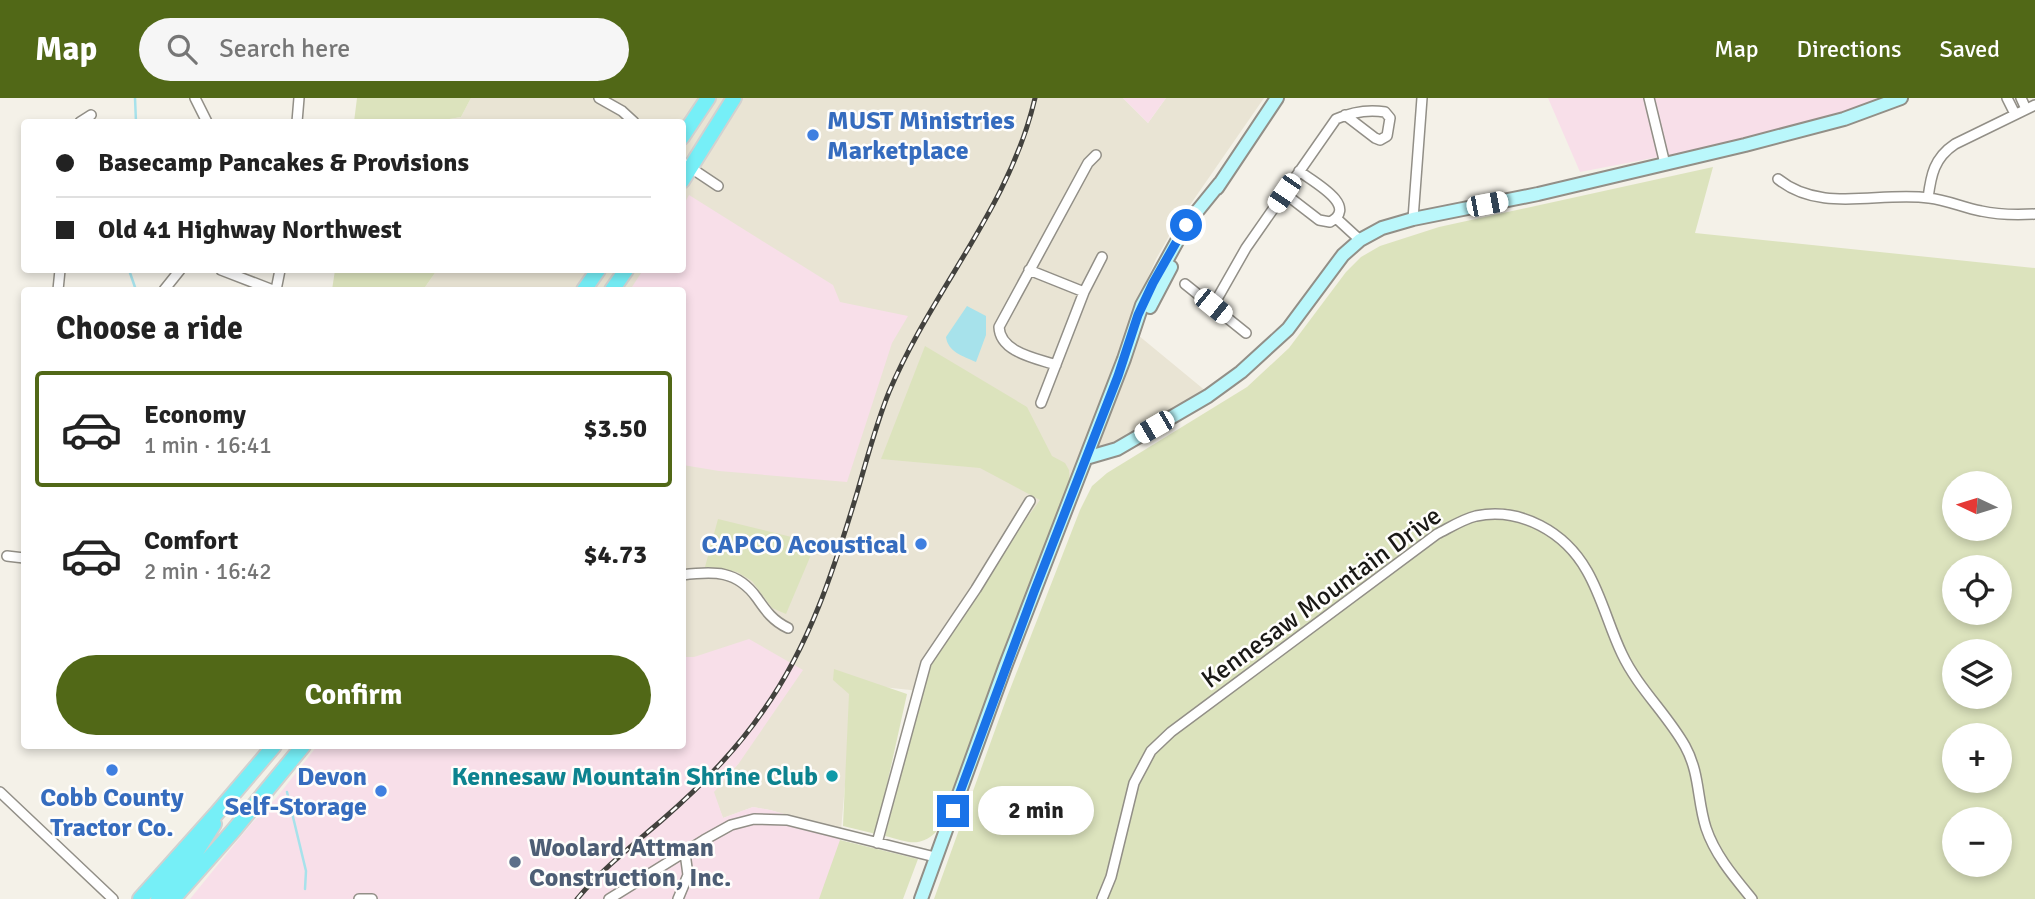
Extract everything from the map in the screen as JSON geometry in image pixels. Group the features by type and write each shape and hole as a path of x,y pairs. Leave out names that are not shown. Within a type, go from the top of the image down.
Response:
{"main road":[{"path":"686,131 708,98"},
{"path":"686,169 734,98"},
{"path":"140,899 271,749"},
{"path":"173,899 301,749"},
{"path":"158,899 198,853 212,829 217,813"}],"street":[{"path":"195,98 206,119"},
{"path":"297,119 299,98"},
{"path":"599,98 631,119"},
{"path":"919,899 1019,629 1124,359 1138,315 1186,225 1220,183 1277,98"},
{"path":"1413,219 1422,98"},
{"path":"1649,98 1665,164"},
{"path":"1086,458 1117,449 1208,396 1251,364 1288,329 1331,269 1360,240 1382,228 1665,164 1844,119 1900,98"},
{"path":"2007,98 2015,114"},
{"path":"1928,198 1932,171 1945,152 1955,144 2031,107 2021,98"},
{"path":"1213,306 1246,248 1336,119 1345,115 1362,110 1385,112 1390,118 1387,136 1380,140 1376,138 1345,115"},
{"path":"86,119 91,116"},
{"path":"1056,365 1007,346 1001,338 1001,320 1088,163 1096,155"},
{"path":"686,170 718,186"},
{"path":"1284,193 1319,220 1330,222 1336,218 1340,208 1338,200 1299,171"},
{"path":"1777,178 1798,192 1825,198 1928,198 1992,213 2035,214"},
{"path":"1336,218 1360,240"},
{"path":"1041,403 1084,292 1102,257"},
{"path":"1029,270 1084,292"},
{"path":"166,287 178,273"},
{"path":"229,273 267,287"},
{"path":"1185,284 1246,333"},
{"path":"877,843 926,663 1030,501"},
{"name":"Kennesaw Mountain Drive","path":"1102,899 1111,877 1134,783 1151,751 1171,732 1437,534 1473,516 1495,514 1520,517 1544,527 1562,539 1587,570 1623,657 1685,747 1697,776 1706,830 1718,855 1752,899"},
{"path":"7,556 21,558"},
{"path":"686,575 706,573 735,576 751,590 772,618 788,628"},
{"path":"0,792 113,899"},
{"path":"610,899 732,825 764,818 787,820 935,858"},
{"path":"678,899 688,875 685,853"},
{"path":"359,899 372,899"}],"shaded area":[{"path":"471,98 1123,98 1148,123 1166,98 1264,98 1172,231 1156,259 1127,326 1207,392 1091,462 1006,538 920,691 854,684 841,830 753,807 723,818 713,792 739,763 693,657 686,657 686,287 425,287 435,273 686,273 686,119 449,119 461,117"},
{"path":"1123,98 1166,98 1148,123"},
{"path":"1548,98 1891,98 1721,145 1580,172"},
{"path":"689,195 833,285 840,302 908,316 892,343 847,482 719,471 686,466 686,287 632,287 641,273 686,273 686,200"},
{"path":"749,639 803,670 739,763 714,792 723,818 753,807 841,830 837,868 825,899 190,899 315,749 686,749 686,657 694,657"}],"green space":[{"path":"357,98 471,98 461,117 354,119"},
{"path":"1713,167 1695,233 2035,268 2035,899 934,899 1007,697 1080,510 1092,486 1107,473 1247,387 1289,348 1346,272 1361,257 1380,246 1439,227"},
{"path":"335,273 435,273 425,287 332,287"},
{"path":"925,346 1027,407 1052,456 1065,463 1069,470 1070,486 936,832 924,840 912,842 885,836 928,672 1011,540 1040,500 980,468 881,459"},
{"path":"718,519 816,543 786,614 772,608 752,581 737,572 705,567"},
{"path":"834,669 907,694 876,834 843,826 849,694 833,680"},
{"path":"840,840 918,859 903,899 819,899"}],"water":[{"path":"967,306 986,316 986,335 976,362 953,350 946,337"}],"waterway":[{"path":"135,98 136,119"},
{"path":"130,273 135,287"},
{"path":"287,792 306,871 305,889"}],"railway":[{"path":"577,899 607,867 676,808 716,768 741,741 780,686 807,633 830,578 889,392 926,318 1008,176 1035,98"}],"place":[{"name":"MUST Ministries Marketplace","path":"813,135"},
{"name":"CAPCO Acoustical","path":"921,544"},
{"name":"Cobb County Tractor Co.","path":"112,770"},
{"name":"Kennesaw Mountain Shrine Club","path":"832,776"},
{"name":"Devon Self-Storage","path":"381,791"},
{"name":"Woolard Attman Construction, Inc.","path":"515,862"}],"route":[{"path":"953,811 1005,667 1118,376 1138,315 1186,225"}]}
